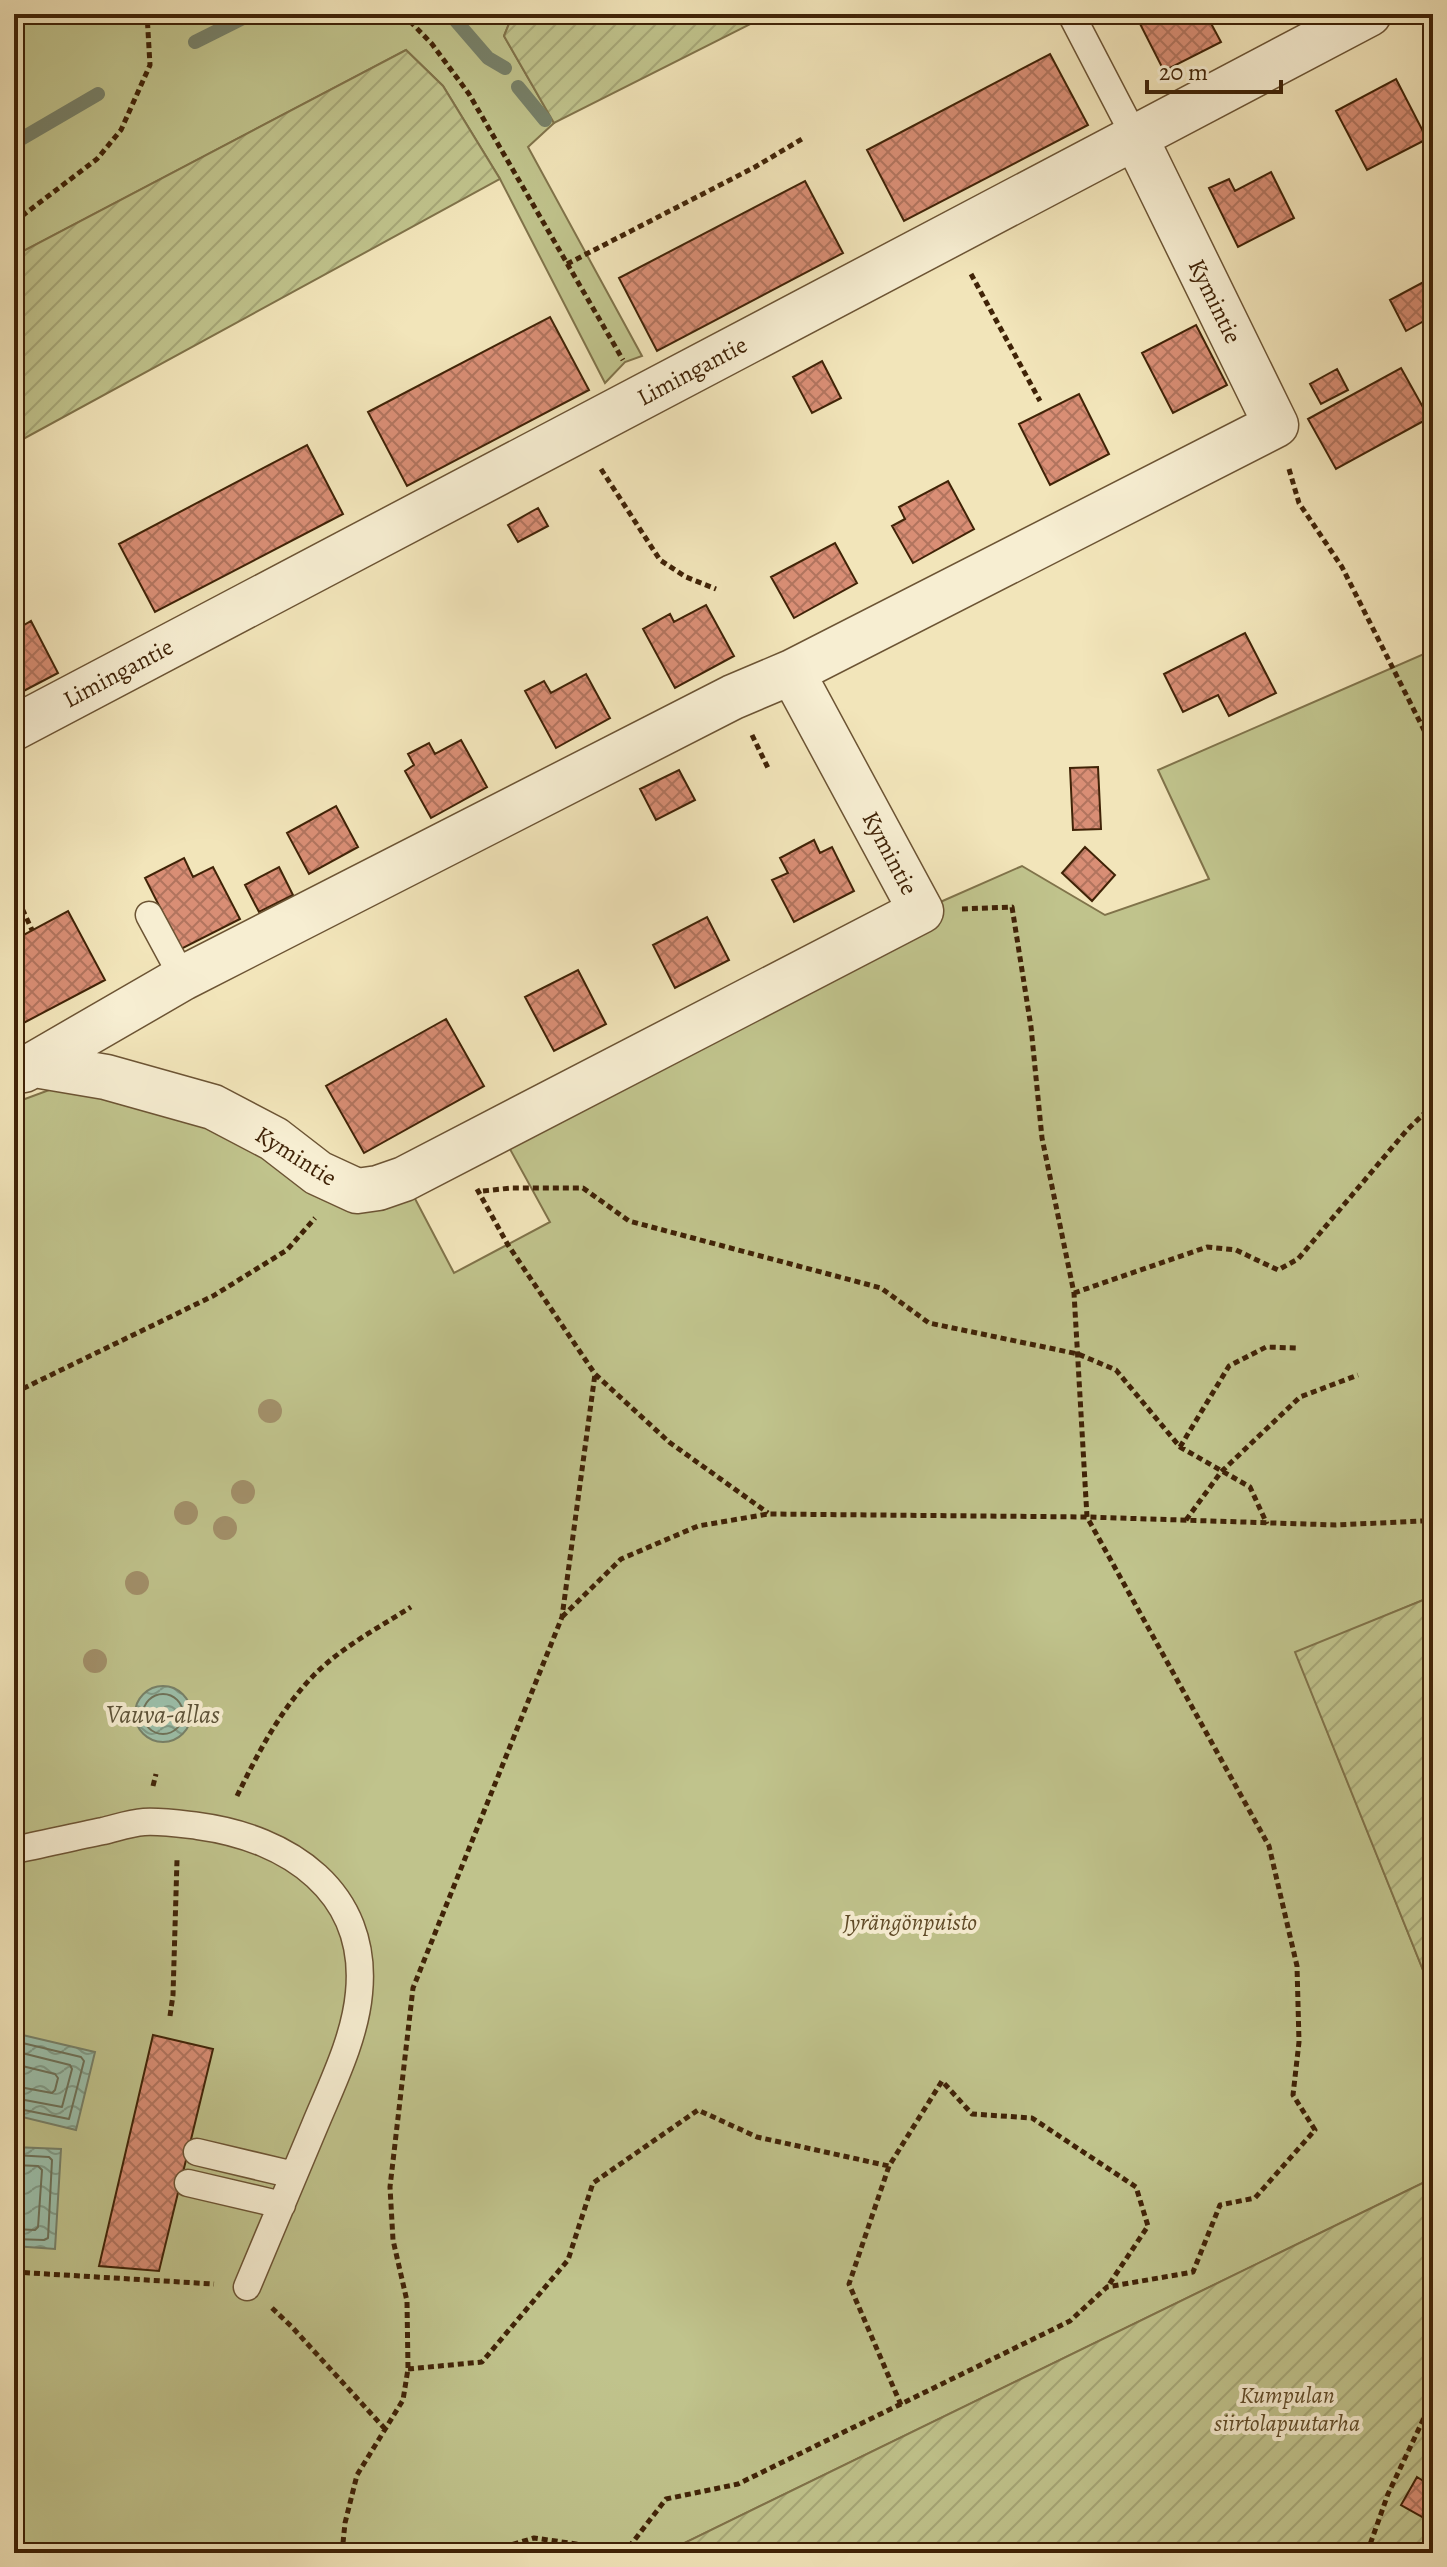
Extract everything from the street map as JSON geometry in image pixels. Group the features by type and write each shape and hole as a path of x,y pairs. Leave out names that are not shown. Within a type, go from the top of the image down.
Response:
{"street":[{"name":"Limingantie","path":"14,728 1369,14"},
{"name":"Kymintie","path":"1135,137 1276,425"},
{"path":"25,1070 183,978 719,704 792,672 1276,425"},
{"name":"Kymintie","path":"25,1070 106,1077 213,1107 274,1139 318,1173 338,1184 357,1191 378,1188 404,1179 921,911 792,672"}],"lane":[{"path":"1071,14 1135,137"},
{"path":"149,915 183,978"},
{"path":"14,1850 144,1822 221,1829 286,1854 312,1872 334,1894 348,1916 357,1944 360,1969 359,1996 352,2028 330,2089 247,2287"},
{"path":"197,2152 294,2175"},
{"path":"188,2183 282,2205"}],"path":[{"path":"14,222 97,159 121,130 150,65 147,14"},
{"path":"403,14 432,44 469,94 644,396"},
{"path":"567,264 755,167 802,139"},
{"path":"953,233 972,277 1040,401"},
{"path":"1276,425 1299,503 1342,567 1433,748"},
{"path":"601,469 660,560 686,577 716,589"},
{"path":"14,891 32,930"},
{"path":"921,911 1012,907 1031,1027 1042,1138 1074,1293 1087,1517 1269,1846 1297,1966 1299,2042 1293,2095 1315,2130 1255,2198 1220,2205 1193,2272 1107,2287"},
{"path":"1074,1293 1207,1247 1236,1250 1278,1270 1298,1259 1407,1130 1433,1105"},
{"path":"456,1150 508,1245 595,1374 669,1442 768,1514"},
{"path":"14,1393 213,1296 287,1250 325,1207 338,1184"},
{"path":"479,1192 511,1188 583,1188 629,1221 881,1288 929,1323 1078,1354 1116,1370 1180,1447 1250,1487 1267,1524"},
{"path":"1180,1447 1229,1366 1266,1347 1296,1348"},
{"path":"342,2553 345,2523 357,2475 403,2400 408,2369 407,2301 393,2240 390,2187 413,1988 562,1617 595,1374"},
{"path":"1185,1521 1221,1472 1300,1397 1358,1375"},
{"path":"562,1617 621,1559 698,1526 768,1514 1087,1517 1336,1525 1433,1518"},
{"path":"221,1829 269,1733 294,1698 339,1653 411,1607"},
{"path":"170,2016 177,1866 175,1823"},
{"path":"484,2553 534,2538 626,2551 666,2499 738,2484 901,2405 1070,2321 1107,2287 1148,2226 1136,2187 1032,2118 972,2114 942,2081 889,2166 849,2284 901,2405"},
{"path":"408,2369 482,2362 568,2260 593,2183 698,2110 757,2137 889,2166"},
{"path":"14,2272 247,2287 292,2327 386,2430"},
{"path":"1367,2553 1388,2494 1433,2399"}],"green space":[{"path":"14,14 513,14 504,36 554,123 528,147 642,356 625,362 605,383 500,179 443,86 406,50 14,256"},
{"path":"513,14 770,14 554,123 504,36"},
{"path":"406,50 443,86 500,179 14,444 14,256"},
{"name":"Jyrängönpuisto","path":"1433,650 1433,1596 1296,1653 1433,1995 1433,2178 664,2553 14,2553 14,1103 60,1086 91,1086 411,1191 454,1273 550,1222 505,1140 938,903 1022,866 1105,915 1209,879 1158,770"},
{"path":"1433,1596 1433,1995 1295,1652"},
{"name":"Kumpulan siirtolapuutarha","path":"1433,2178 1433,2553 664,2553"}],"water":[{"name":"Vauva-allas","path":"163,1686 183,1694 191,1714 183,1734 163,1742 143,1734 135,1714 143,1694"},
{"path":"14,2033 95,2052 76,2130 14,2115"},
{"path":"14,2147 61,2149 55,2249 14,2246"}],"building":[{"path":"1135,14 1206,14 1221,42 1164,71"},
{"path":"1050,54 1088,125 904,221 867,150"},
{"path":"1396,79 1427,139 1367,170 1336,111"},
{"path":"1271,172 1294,218 1238,247 1209,188 1229,179 1235,191"},
{"path":"805,181 843,253 657,351 619,278"},
{"path":"1433,277 1433,316 1406,331 1390,300"},
{"path":"550,317 589,390 407,486 368,412"},
{"path":"1196,325 1227,385 1173,413 1142,353"},
{"path":"822,361 841,398 812,413 793,377"},
{"path":"1401,368 1429,418 1336,469 1308,419"},
{"path":"1337,369 1348,390 1321,404 1310,384"},
{"path":"1079,394 1109,454 1050,485 1019,424"},
{"path":"307,445 343,514 155,612 119,544"},
{"path":"948,481 974,529 913,563 892,526 905,519 899,507"},
{"path":"538,508 548,526 518,542 508,525"},
{"path":"835,543 857,583 794,618 771,577"},
{"path":"706,605 734,656 675,688 643,629 670,614 674,622"},
{"path":"31,621 58,673 14,696 14,631"},
{"path":"1245,633 1276,693 1229,716 1218,695 1183,712 1164,674"},
{"path":"586,674 610,718 556,748 525,691 544,681 551,693"},
{"path":"461,740 487,787 431,818 405,771 414,765 408,754 429,743 435,754"},
{"path":"1098,767 1101,829 1073,830 1070,768"},
{"path":"679,770 695,800 656,820 640,789"},
{"path":"336,806 358,847 309,874 287,833"},
{"path":"814,840 820,853 832,847 854,891 794,922 772,880 788,873 780,858"},
{"path":"1085,847 1115,875 1092,901 1062,873"},
{"path":"184,858 193,877 213,867 240,919 181,949 145,878"},
{"path":"279,867 293,895 259,912 245,885"},
{"path":"68,911 105,980 14,1028 14,940"},
{"path":"707,917 729,960 675,988 653,945"},
{"path":"578,970 606,1024 554,1051 525,997"},
{"path":"446,1019 484,1086 364,1153 326,1086"},
{"path":"153,2035 213,2049 159,2271 99,2266"},
{"path":"1417,2477 1433,2487 1433,2523 1401,2505"}],"waterway":[{"path":"195,42 251,14"},
{"path":"450,14 488,58 505,68"},
{"path":"518,87 545,120"},
{"path":"14,143 98,94"}]}
